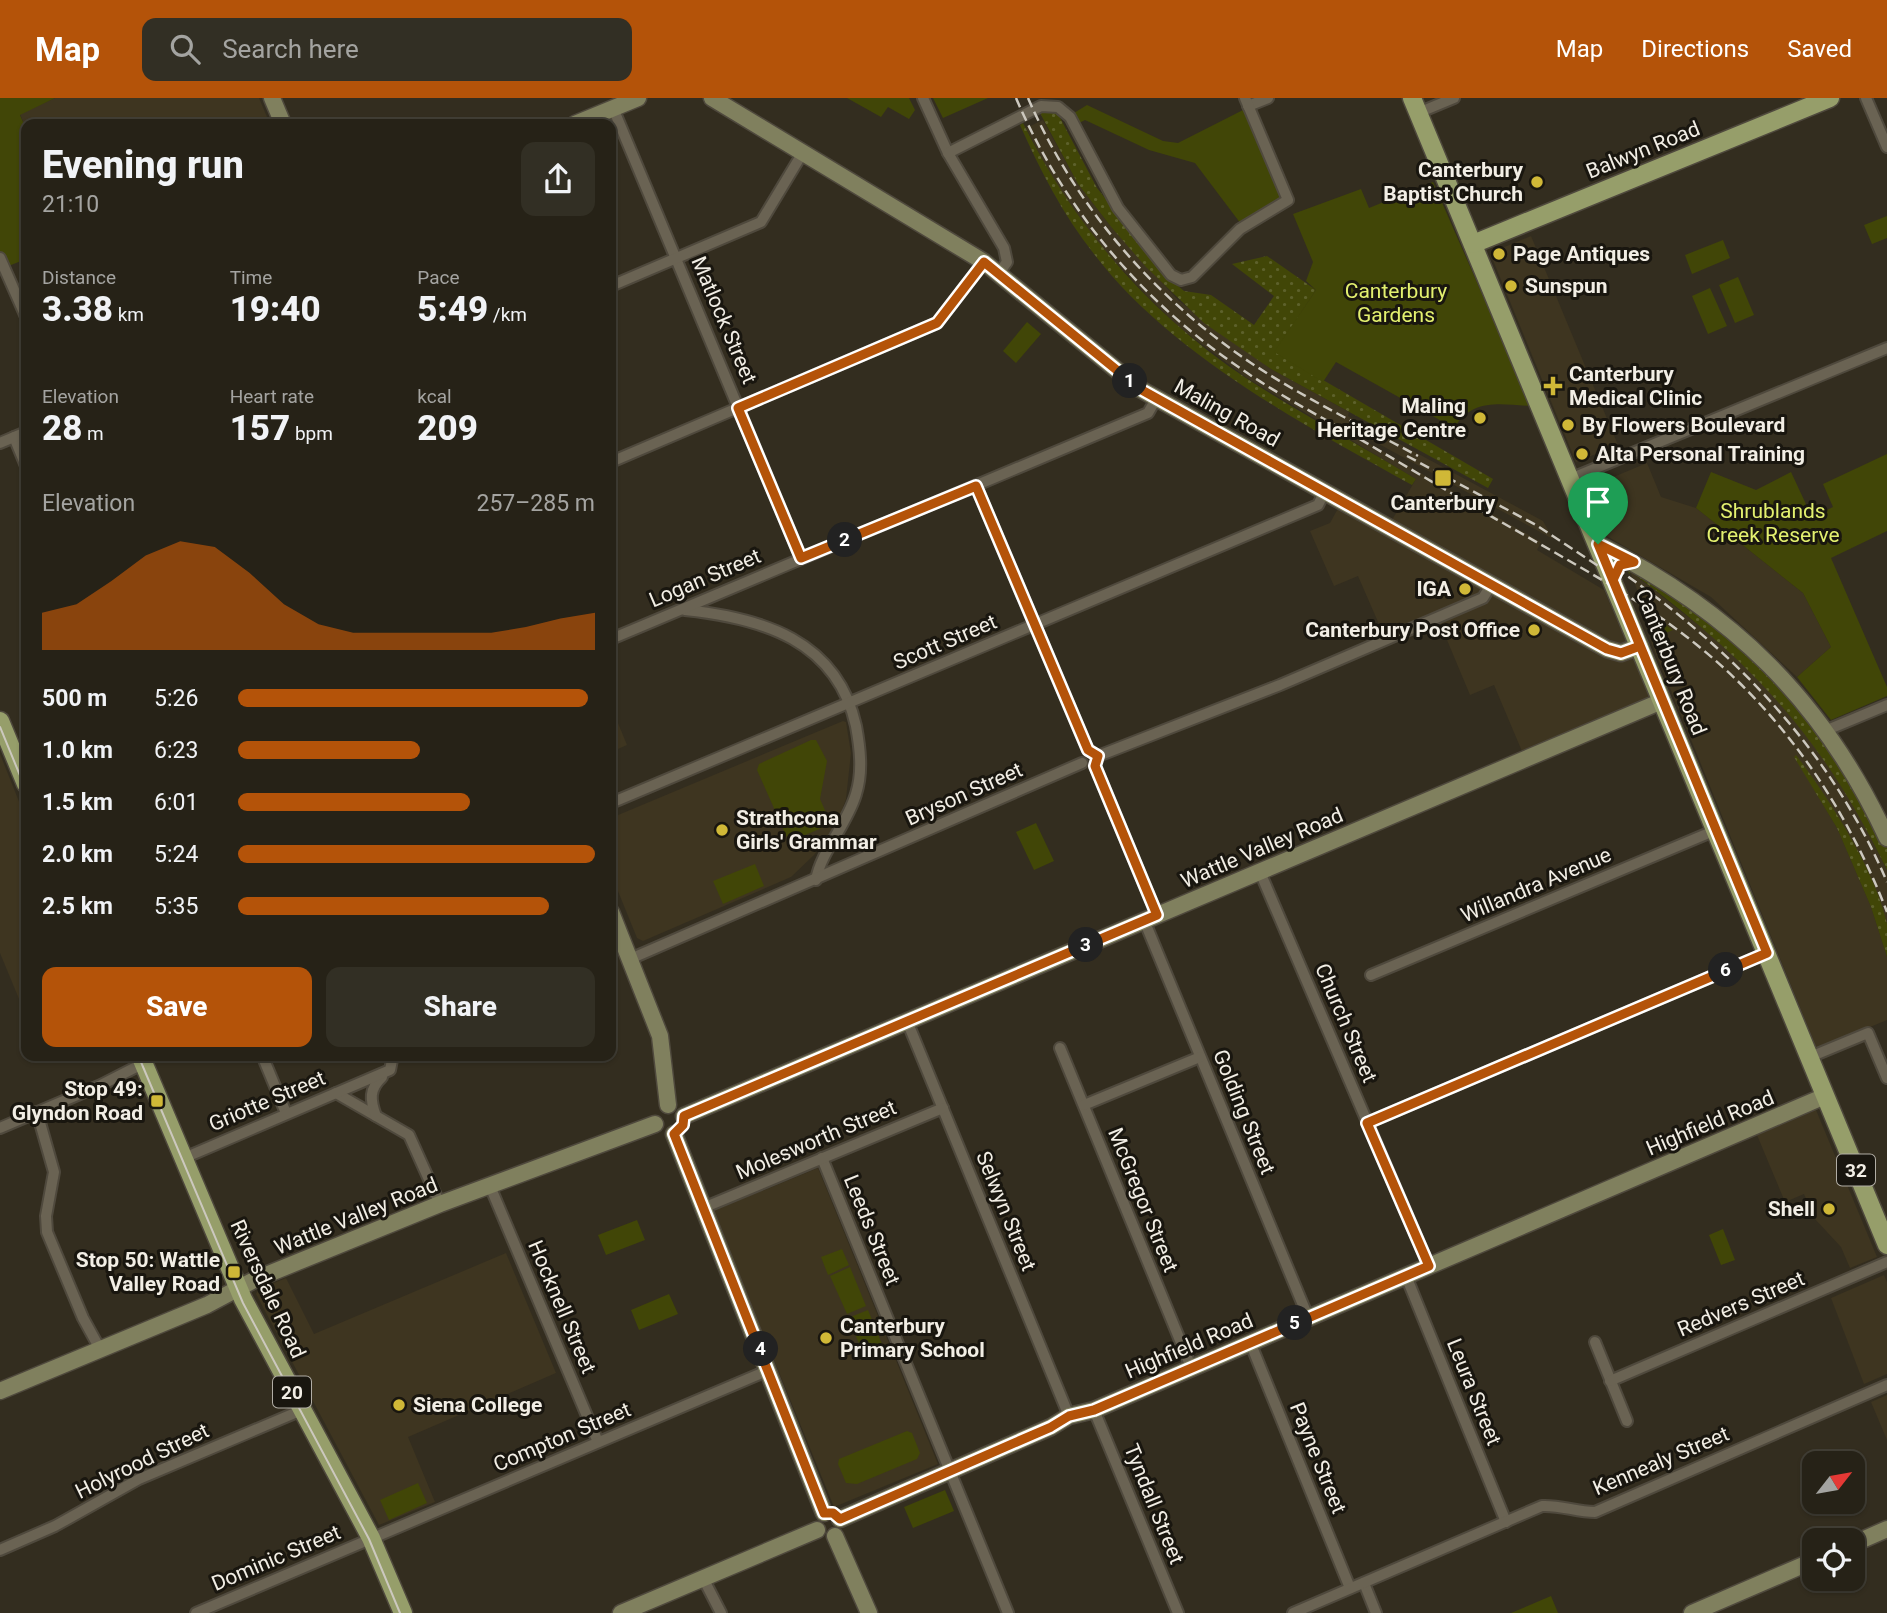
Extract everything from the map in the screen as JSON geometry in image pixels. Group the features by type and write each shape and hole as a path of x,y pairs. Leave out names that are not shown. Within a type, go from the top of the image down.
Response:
{"main road":[{"name":"Balwyn Road","path":"1473,244 1803,103 1830,98"},
{"name":"Canterbury Road","path":"1415,105 1572,478 1887,1245"},
{"path":"0,721 20,751"},
{"name":"Riversdale Road","path":"144,1063 238,1288 371,1538 402,1613"}],"street":[{"path":"272,98 280,119"},
{"path":"584,119 611,103 638,98"},
{"name":"Maling Road","path":"712,98 984,262 1140,389 1607,649 1621,653 1640,646"},
{"path":"923,98 948,153 1004,248 1006,262 999,273"},
{"path":"948,153 1041,106 1058,107 1070,117 1118,208 1171,275 1181,280 1192,277 1240,229 1288,201 1247,102 1268,98"},
{"path":"1415,105 1454,98"},
{"path":"1866,98 1887,147"},
{"name":"Matlock Street","path":"611,103 801,558"},
{"path":"616,284 761,222 802,154"},
{"path":"0,258 21,306"},
{"path":"616,460 937,323 984,262"},
{"path":"1572,478 1887,348"},
{"name":"Logan Street","path":"616,637 1148,413 1156,398"},
{"path":"0,443 21,434"},
{"path":"14,437 21,454"},
{"name":"Golding Street","path":"976,486 1094,757 1200,1057 1308,1317"},
{"name":"Scott Street","path":"616,801 1318,505 1325,491"},
{"path":"1598,544 1634,562 1703,605 1752,647 1827,730 1887,838"},
{"path":"1613,580 1620,565 1634,562"},
{"path":"1094,757 1280,685 1483,598 1491,585"},
{"path":"722,592 720,605 729,615"},
{"path":"682,609 729,615 771,626 813,651 834,676 849,702 861,764 857,792 845,826 818,867 816,880"},
{"name":"Wattle Valley Road","path":"684,1116 1662,701"},
{"path":"1827,730 1887,705"},
{"name":"Bryson Street","path":"629,959 1082,763 1081,757 1094,757"},
{"name":"Willandra Avenue","path":"1371,975 1716,830"},
{"name":"Church Street","path":"1261,872 1429,1266"},
{"path":"616,929 660,1036 668,1105"},
{"path":"1367,1123 1767,953"},
{"name":"Selwyn Street","path":"907,1021 1069,1416"},
{"path":"1810,1057 1868,1033 1887,1078"},
{"name":"McGregor Street","path":"1060,1048 1191,1367"},
{"path":"1084,1105 1200,1057"},
{"path":"264,1061 286,1113"},
{"path":"376,1116 371,1100 373,1085 390,1070 392,1061"},
{"path":"0,1128 102,1085 144,1063"},
{"name":"Griotte Street","path":"184,1158 390,1070"},
{"path":"336,1093 409,1135 440,1203"},
{"name":"Highfield Road","path":"840,1519 1051,1427 1069,1416 1094,1410 1825,1096"},
{"path":"668,1105 677,1107 684,1116 683,1125 674,1134 663,1133 655,1124 657,1113 668,1105"},
{"name":"Molesworth Street","path":"703,1208 943,1108"},
{"path":"33,1114 48,1149 54,1178 46,1224 97,1350"},
{"name":"Wattle Valley Road","path":"0,1391 207,1305 238,1288 440,1203 655,1124"},
{"path":"674,1134 824,1513"},
{"name":"Leeds Street","path":"822,1158 1008,1613"},
{"name":"Hocknell Street","path":"491,1186 598,1442"},
{"name":"Redvers Street","path":"1610,1381 1887,1262"},
{"name":"Leura Street","path":"1406,1276 1506,1522"},
{"name":"Payne Street","path":"1250,1342 1350,1588"},
{"path":"1595,1342 1627,1421"},
{"name":"Compton Street","path":"371,1538 769,1370"},
{"name":"Kennealy Street","path":"1293,1613 1542,1506 1595,1512 1887,1385"},
{"name":"Holyrood Street","path":"0,1550 55,1526 139,1479 302,1410"},
{"name":"Tyndall Street","path":"1094,1410 1178,1613"},
{"path":"824,1513 833,1513 840,1519 841,1530 835,1536 824,1536 817,1530 818,1519 824,1513"},
{"path":"1865,1539 1887,1529"},
{"path":"621,1613 817,1530"},
{"path":"835,1536 869,1613"},
{"name":"Dominic Street","path":"195,1613 371,1538"},
{"path":"1692,1613 1802,1566"},
{"path":"703,1578 721,1613"},
{"path":"1364,1583 1377,1613"}],"shaded area":[{"path":"55,98 259,98 268,119 22,119 20,114"},
{"path":"1043,120 1078,184 1112,228 1179,301 1271,369 1349,412 1348,416 1543,521 1553,539 1344,425 1342,428 1541,542 1537,550 1604,590 1652,702 1524,756 1494,685 1470,695 1437,616 1385,638 1358,576 1334,586 1310,531 1330,523 1346,494 1392,520 1416,479 1247,378 1180,328 1102,248 1055,183 1026,128"},
{"path":"1531,236 1618,445 1576,462 1490,253"},
{"path":"1647,463 1661,497 1696,508 1803,593 1831,647 1797,677 1711,597 1605,535 1587,488"},
{"path":"1630,571 1716,639 1770,691 1819,751 1857,811 1887,870 1887,925 1852,843 1794,756 1837,828 1871,907 1887,957 1887,1020 1817,1049 1650,639 1672,630 1645,611"},
{"path":"616,718 627,745 616,750"},
{"name":"Strathcona Girls' Grammar","path":"846,722 851,753 846,799 837,824 814,855 791,877 643,941 637,938 616,886 616,816"},
{"path":"0,754 21,806 21,1004 0,953"},
{"path":"1816,1110 1877,1257 1850,1268 1841,1247 1814,1218 1804,1194 1785,1202 1757,1135"},
{"name":"Canterbury Primary School","path":"818,1168 938,1464 834,1507 713,1211"},
{"name":"Siena College","path":"506,1253 556,1373 408,1437 435,1502 379,1525 256,1294 258,1290 286,1278 314,1334"},
{"path":"1884,1275 1887,1282 1887,1374 1864,1384 1831,1298"},
{"path":"1887,1395 1887,1440 1871,1402"}],"green space":[{"path":"0,98 55,98 20,115 21,261 6,267 0,254"},
{"path":"847,98 909,98 915,110 909,119 888,107 881,117"},
{"path":"933,98 988,98 943,118"},
{"path":"1087,105 1163,141 1178,143 1245,109 1282,198 1241,224 1195,163 1149,150 1085,120 1079,123 1074,113"},
{"path":"1057,112 1097,188 1171,280 1184,291 1211,295 1254,325 1274,296 1232,264 1267,256 1316,290 1275,352 1493,479 1488,488 1271,369 1204,323 1146,267 1078,184 1040,113"},
{"path":"1023,123 1043,161 1091,232 1118,265 1178,326 1246,378 1416,479 1412,485 1284,412 1199,355 1160,324 1125,290 1072,224 1036,159 1020,125"},
{"name":"Canterbury Gardens","path":"1433,182 1531,406 1498,404 1478,407 1461,418 1454,428 1336,362 1323,382 1274,352 1316,290 1306,281 1313,262 1293,214 1361,189 1369,208"},
{"path":"1887,216 1887,238 1872,244 1864,225"},
{"path":"1723,240 1730,258 1692,274 1685,255"},
{"path":"1738,277 1754,315 1735,323 1719,285"},
{"path":"1710,288 1727,326 1708,334 1692,296"},
{"path":"1027,322 1041,334 1016,363 1003,351"},
{"name":"Shrublands Creek Reserve","path":"1887,454 1887,531 1831,558 1887,687 1887,696 1831,720 1797,677 1831,647 1803,593 1696,508 1711,472 1756,490 1791,472 1812,517 1833,507 1823,484"},
{"path":"1627,567 1706,614 1812,717 1878,828 1887,848 1887,870 1836,779 1809,739 1779,703 1712,637 1631,572 1629,574"},
{"path":"1645,611 1673,630 1653,638"},
{"path":"816,740 827,761 820,799 831,824 789,842 757,770 759,764"},
{"path":"1796,755 1850,836 1873,882 1887,924 1887,957 1871,907 1837,828 1794,757"},
{"path":"1036,823 1054,861 1034,870 1016,832"},
{"path":"755,864 764,886 723,904 713,881"},
{"path":"637,1220 645,1240 606,1255 598,1235"},
{"path":"1723,1229 1735,1260 1721,1265 1709,1235"},
{"path":"842,1249 849,1265 828,1275 821,1257"},
{"path":"850,1267 866,1306 847,1314 830,1276"},
{"path":"669,1294 678,1314 639,1330 631,1310"},
{"path":"868,1310 884,1349 865,1357 848,1318"},
{"path":"907,1431 912,1433 920,1453 917,1459 857,1484 846,1483 838,1464 839,1459"},
{"path":"418,1483 427,1503 389,1520 380,1500"},
{"path":"945,1490 954,1511 913,1528 904,1507"},
{"path":"1551,1596 1558,1613 1511,1613"}],"tram line":[{"path":"0,727 21,778"},
{"path":"141,1061 243,1303 369,1539 400,1613"}],"railway":[{"path":"1016,98 1035,138 1081,214 1138,282 1204,342 1279,393 1635,601 1677,629 1729,672 1785,733 1810,766 1853,836 1887,912"},
{"path":"1028,98 1047,138 1093,212 1120,246 1181,309 1215,337 1271,376 1418,456"},
{"path":"1407,456 1536,525 1621,581"},
{"path":"1616,568 1700,633 1774,706 1807,746 1837,789 1864,834 1887,882"}],"place":[{"name":"Canterbury Baptist Church","path":"1537,182"},
{"name":"Page Antiques","path":"1499,254"},
{"name":"Sunspun","path":"1511,286"},
{"name":"Canterbury Medical Clinic","path":"1553,386"},
{"name":"Maling Heritage Centre","path":"1480,418"},
{"name":"By Flowers Boulevard","path":"1568,425"},
{"name":"Alta Personal Training","path":"1582,454"},
{"name":"Canterbury","path":"1443,478"},
{"name":"IGA","path":"1465,589"},
{"name":"Canterbury Post Office","path":"1534,630"},
{"name":"Strathcona Girls' Grammar","path":"722,830"},
{"name":"Stop 49: Glyndon Road","path":"157,1101"},
{"name":"Shell","path":"1829,1209"},
{"name":"Stop 50: Wattle Valley Road","path":"234,1272"},
{"name":"Canterbury Primary School","path":"826,1338"},
{"name":"Siena College","path":"399,1405"}],"route":[{"path":"984,262 1140,389 1607,649 1621,653 1640,646 1598,544 1634,562 1620,565 1613,580 1767,953 1367,1123 1429,1266 1094,1410 1069,1416 1051,1427 840,1519 833,1513 824,1513 674,1134 681,1129 684,1116 1157,915 1095,766 1098,756 1094,751 1088,750 976,486 801,558 738,408 937,323 984,262"}]}
